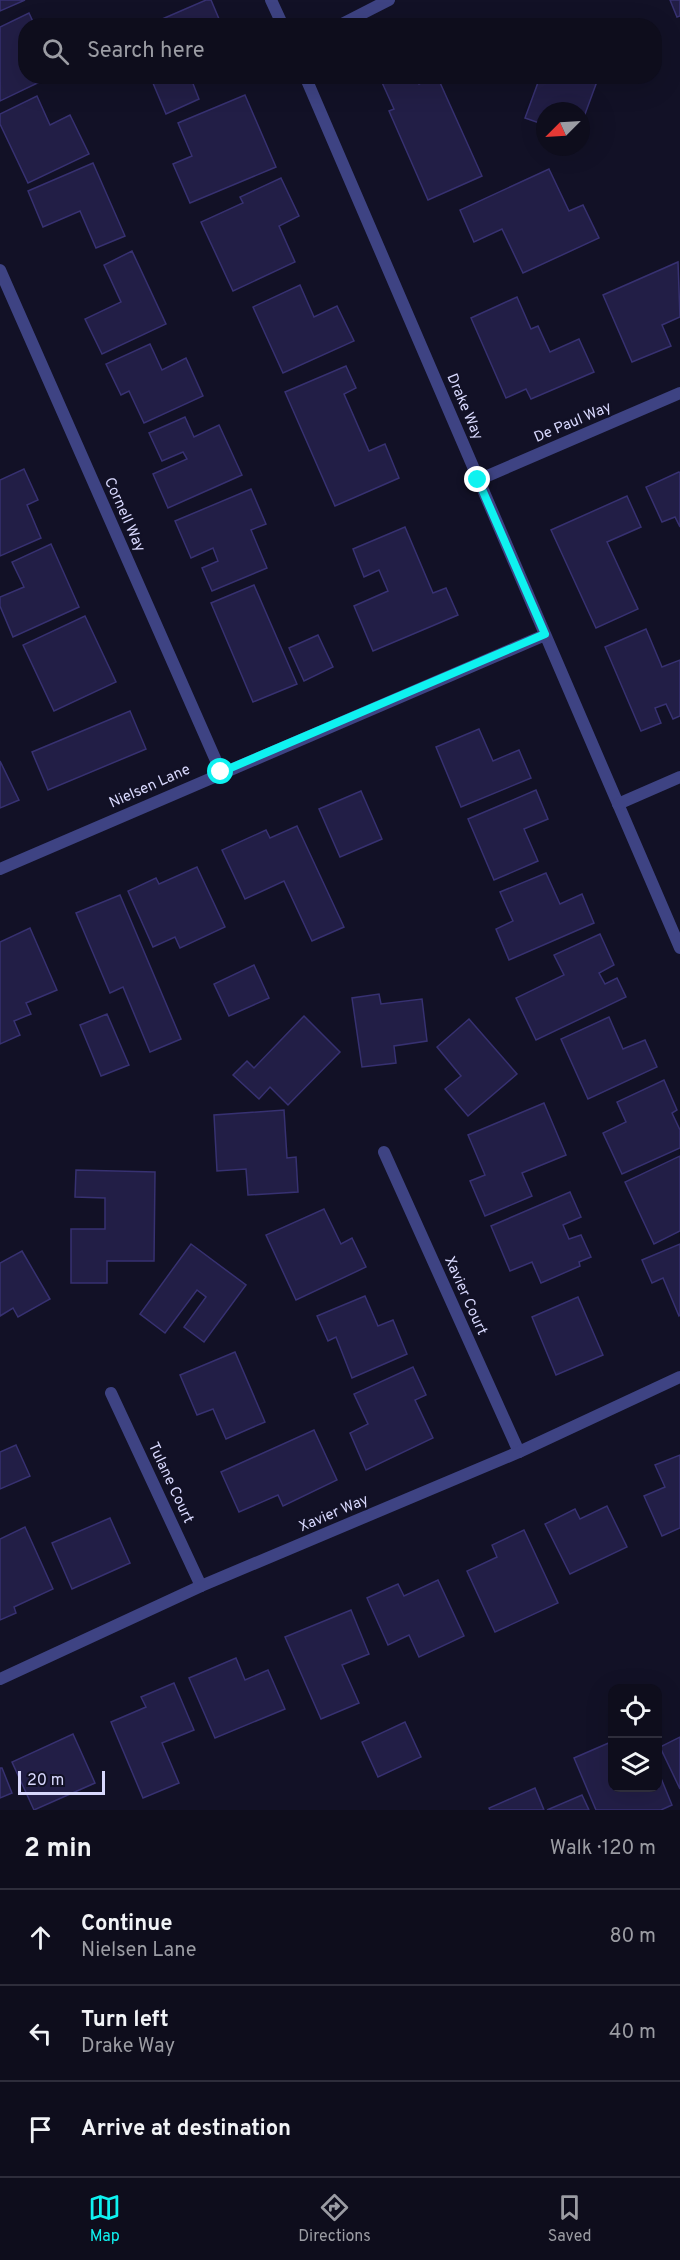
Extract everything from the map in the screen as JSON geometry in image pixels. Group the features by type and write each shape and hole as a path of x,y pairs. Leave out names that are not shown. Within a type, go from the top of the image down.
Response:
{"street":[{"path":"272,0 280,18"},
{"path":"354,18 389,0"},
{"name":"Drake Way","path":"308,84 680,948"},
{"name":"Cornell Way","path":"0,270 221,772"},
{"name":"De Paul Way","path":"478,480 680,393"},
{"name":"Nielsen Lane","path":"0,869 545,634"},
{"path":"618,804 680,777"},
{"name":"Xavier Court","path":"384,1152 519,1452"},
{"name":"Xavier Way","path":"0,1679 201,1586 519,1452 680,1377"},
{"name":"Tulane Court","path":"111,1393 201,1586"}],"building":[{"path":"0,0 25,0 0,11"},
{"path":"206,0 211,0 219,18 164,18"},
{"path":"670,0 680,0 680,16 677,17"},
{"path":"29,13 31,18 19,18"},
{"path":"18,18 18,84 35,84 0,101 0,27"},
{"path":"153,84 193,84 199,99 166,114"},
{"path":"383,84 441,84 482,176 428,200 389,111 394,109"},
{"path":"537,84 596,84 589,102 536,102 536,122 525,118"},
{"path":"245,95 276,167 190,203 173,164 192,156 178,123"},
{"path":"37,96 50,125 70,115 89,154 28,183 0,124 0,114"},
{"path":"93,163 125,236 96,248 80,211 43,227 28,191"},
{"path":"549,169 569,211 583,205 599,238 523,273 502,229 474,242 460,210"},
{"path":"281,178 299,216 279,226 295,262 233,291 201,222 243,203 240,197"},
{"path":"132,251 166,324 102,354 85,319 121,302 104,265"},
{"path":"678,262 680,317 662,325 671,346 632,362 603,295"},
{"path":"300,285 314,317 337,306 354,341 283,373 253,307"},
{"path":"517,297 531,329 538,326 550,352 579,339 594,372 531,399 526,389 506,398 471,318"},
{"path":"150,344 162,370 186,358 203,396 144,423 129,391 121,395 106,364"},
{"path":"346,366 356,388 344,394 369,451 385,444 399,478 335,506 285,392"},
{"path":"185,417 194,437 219,425 242,475 168,508 153,474 187,459 183,452 162,461 149,433"},
{"path":"24,469 38,500 27,505 41,538 0,556 0,480"},
{"path":"679,472 680,527 675,517 662,522 646,487"},
{"path":"251,489 266,524 251,530 267,568 212,591 202,568 218,561 213,548 191,558 175,521"},
{"path":"627,496 641,527 607,542 638,609 596,628 551,530"},
{"path":"405,527 433,593 446,588 458,615 373,651 354,606 388,591 379,570 364,577 353,549"},
{"path":"51,544 79,607 13,637 0,606 0,597 24,587 12,562"},
{"path":"254,585 297,684 253,702 211,603"},
{"path":"85,616 116,682 54,711 23,645"},
{"path":"646,629 662,667 680,660 680,716 673,719 666,704 655,708 661,723 641,731 605,647"},
{"path":"318,635 333,667 304,681 289,648"},
{"path":"130,711 146,749 48,790 32,752"},
{"path":"479,729 493,761 519,750 531,778 461,807 436,747"},
{"path":"0,761 19,800 0,808"},
{"path":"536,790 548,819 524,829 538,861 494,880 468,819"},
{"path":"361,791 382,839 340,857 319,809"},
{"path":"297,826 344,927 312,941 284,881 245,899 222,850 266,830 270,838"},
{"path":"197,867 225,927 180,948 175,937 153,947 128,891 156,878 159,884"},
{"path":"546,873 560,904 582,894 594,923 509,960 496,929 513,921 500,892"},
{"path":"120,895 181,1039 150,1052 123,987 110,993 76,913"},
{"path":"30,928 57,990 26,1003 31,1014 14,1021 20,1035 0,1044 0,942"},
{"path":"600,934 614,965 599,973 605,984 617,978 626,997 536,1040 516,998 564,975 554,955"},
{"path":"254,965 269,998 229,1016 214,984"},
{"path":"379,994 381,1004 422,999 427,1041 394,1046 396,1063 362,1067 352,998"},
{"path":"107,1014 129,1065 101,1076 80,1025"},
{"path":"304,1016 340,1052 288,1105 270,1087 259,1099 233,1075 247,1061 254,1068"},
{"path":"609,1017 623,1049 645,1040 657,1067 588,1099 561,1039"},
{"path":"469,1019 517,1074 468,1116 445,1089 461,1076 437,1047"},
{"path":"664,1080 677,1110 672,1113 680,1130 680,1148 622,1174 603,1133 626,1122 617,1102"},
{"path":"544,1103 566,1155 522,1173 532,1196 485,1216 470,1181 485,1175 468,1135"},
{"path":"284,1110 287,1158 296,1157 298,1192 248,1195 246,1169 217,1171 214,1115"},
{"path":"680,1156 680,1231 654,1244 625,1182"},
{"path":"76,1170 155,1172 154,1261 107,1261 107,1283 71,1283 71,1229 105,1229 105,1198 75,1197"},
{"path":"570,1192 581,1217 563,1225 569,1239 581,1235 591,1257 579,1262 580,1266 541,1283 532,1262 510,1271 491,1226"},
{"path":"324,1209 341,1244 352,1238 366,1267 296,1300 266,1235"},
{"path":"191,1244 246,1285 204,1342 184,1327 206,1297 197,1290 165,1333 140,1314"},
{"path":"680,1244 679,1316 663,1278 652,1283 642,1260"},
{"path":"22,1251 50,1299 18,1317 13,1308 0,1316 0,1263"},
{"path":"365,1296 378,1326 393,1320 407,1354 352,1378 336,1337 328,1341 317,1316"},
{"path":"578,1297 603,1355 556,1375 532,1317"},
{"path":"235,1352 265,1422 226,1439 213,1409 197,1415 180,1375"},
{"path":"413,1367 426,1395 415,1400 433,1438 366,1470 350,1433 368,1424 354,1394"},
{"path":"314,1430 337,1480 283,1506 278,1495 239,1512 221,1472"},
{"path":"16,1445 30,1476 0,1489 0,1452"},
{"path":"680,1455 680,1528 662,1536 644,1496 665,1487 655,1465"},
{"path":"607,1506 627,1547 570,1574 545,1524 575,1509 580,1519"},
{"path":"110,1518 130,1563 72,1589 52,1543"},
{"path":"25,1527 53,1589 14,1607 16,1613 0,1620 0,1539"},
{"path":"524,1530 558,1603 495,1632 467,1571 497,1557 492,1545"},
{"path":"438,1580 464,1636 419,1657 409,1635 388,1645 367,1598 398,1584 404,1596"},
{"path":"351,1610 369,1654 342,1665 359,1703 321,1719 285,1637"},
{"path":"236,1658 245,1680 268,1670 285,1709 215,1738 189,1678"},
{"path":"174,1683 194,1730 162,1743 179,1783 143,1798 111,1722 146,1707 141,1697"},
{"path":"405,1722 421,1757 378,1777 362,1742"},
{"path":"73,1734 95,1783 34,1810 12,1762"},
{"path":"680,1737 680,1789 662,1751 662,1746"},
{"path":"608,1743 608,1792 662,1792 662,1781 672,1805 661,1810 596,1810 574,1758"},
{"path":"0,1768 2,1768 12,1793 0,1798"},
{"path":"535,1788 544,1810 490,1810 489,1808"},
{"path":"582,1795 589,1810 547,1810"}],"route":[{"path":"221,772 545,634 478,480"}]}
